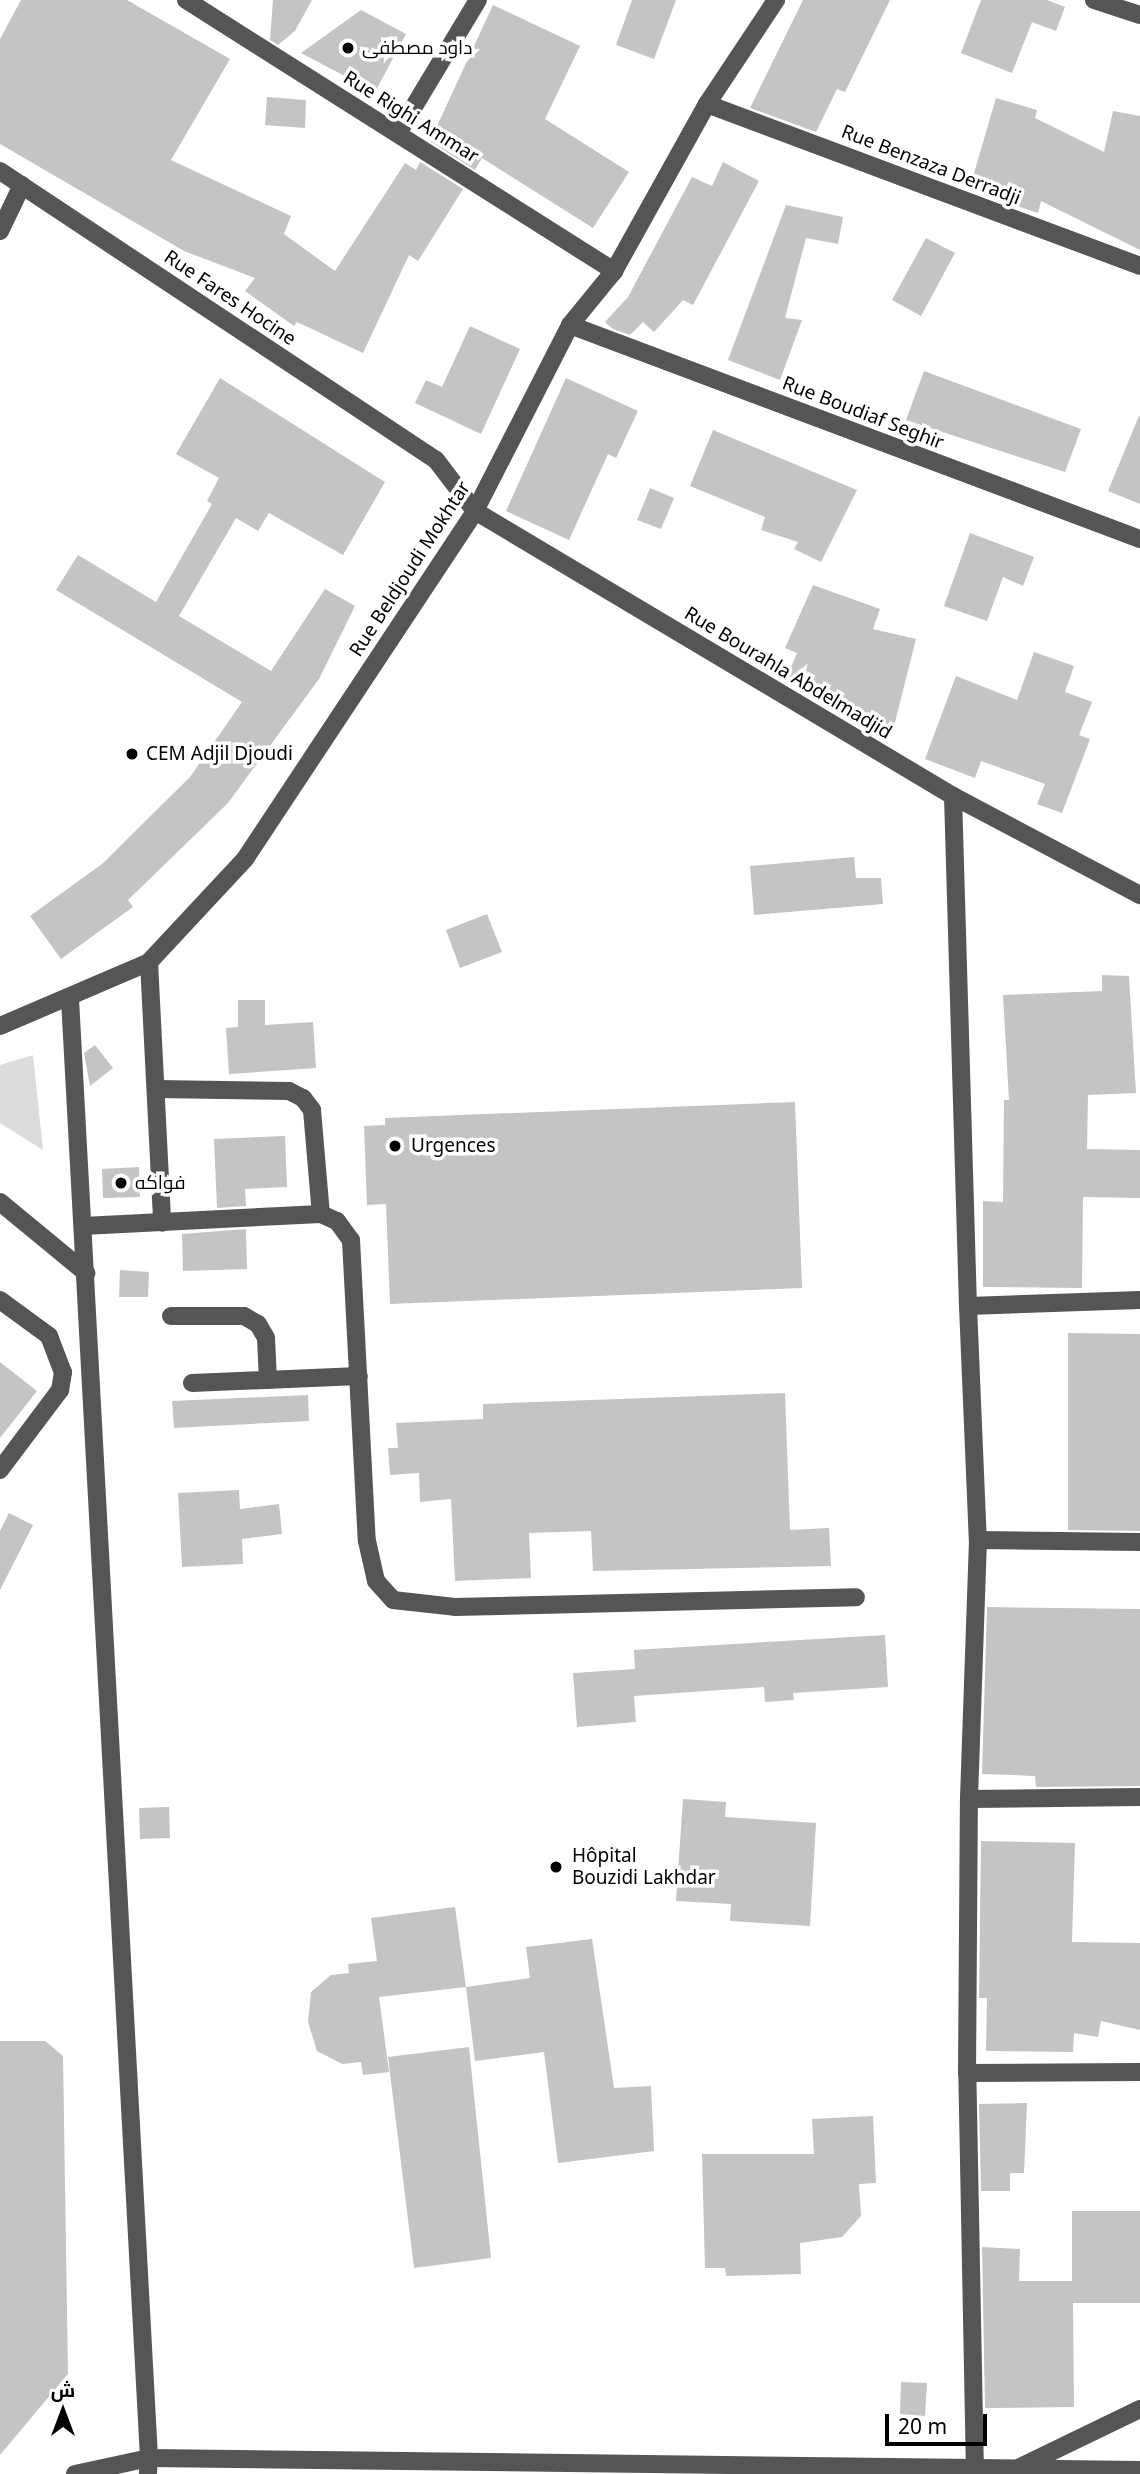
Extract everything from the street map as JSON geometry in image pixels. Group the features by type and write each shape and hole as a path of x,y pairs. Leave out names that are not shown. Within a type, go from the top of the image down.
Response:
{"street":[{"name":"Rue Righi Ammar","path":"186,0 614,271"},
{"path":"398,133 478,0"},
{"name":"Rue Beldjoudi Mokhtar","path":"0,1026 70,999 149,962 245,859 475,511 570,325 614,271 707,104 776,0"},
{"path":"1094,0 1140,15"},
{"name":"Rue Benzaza Derradji","path":"707,104 1140,266"},
{"name":"Rue Fares Hocine","path":"0,172 436,460"},
{"path":"0,231 22,185"},
{"name":"Rue Boudiaf Seghir","path":"570,325 1140,539"},
{"name":"Rue Bourahla Abdelmadjid","path":"436,460 475,511 953,796 1140,895"},
{"path":"953,796 968,1306 978,1540 969,1799 967,2073 975,2471"},
{"path":"149,962 162,1223"},
{"path":"70,999 148,2466"},
{"path":"156,1089 289,1091 303,1098 312,1111 321,1214 351,1240 367,1541 376,1581 393,1600 454,1607 856,1597"},
{"path":"0,1202 86,1273"},
{"path":"83,1226 321,1214"},
{"path":"0,1300 49,1336 63,1372 60,1390 0,1470"},
{"path":"968,1306 1140,1300"},
{"path":"171,1316 244,1316 258,1324 266,1338 268,1380"},
{"path":"192,1383 359,1376"},
{"path":"978,1540 1140,1542"},
{"path":"969,1799 1140,1797"},
{"path":"967,2073 1140,2072"},
{"path":"1017,2469 1140,2409"},
{"path":"75,2474 148,2466 1140,2470"}],"shaded area":[{"path":"33,1055 43,1150 0,1123 0,1065"}],"building":[{"path":"21,0 127,0 230,59 171,160 291,216 284,234 335,271 405,163 416,170 420,162 463,189 418,261 409,255 363,353 297,322 294,326 245,291 255,278 184,251 0,144 0,39"},
{"path":"273,0 312,0 295,31 278,45 270,40"},
{"path":"632,0 676,0 654,59 616,45"},
{"path":"803,0 890,0 845,92 837,89 816,132 750,108"},
{"path":"981,0 1047,0 1065,7 1056,31 1032,22 1012,73 961,53"},
{"path":"493,5 580,46 545,119 629,172 593,228 482,158 475,170 430,141"},
{"path":"361,10 406,34 375,92 301,53"},
{"path":"267,97 306,100 305,128 265,125"},
{"path":"996,98 1037,110 1035,118 1104,152 1113,111 1140,116 1140,250 1041,201 1038,213 969,190"},
{"path":"723,162 759,181 693,305 683,300 654,332 643,322 630,335 613,329 605,322 628,297 692,177 712,186"},
{"path":"786,205 843,217 838,244 806,238 785,318 802,320 780,380 728,360"},
{"path":"926,238 955,253 921,316 892,300"},
{"path":"470,326 520,349 481,434 415,403 426,380 442,387"},
{"path":"924,371 1081,429 1065,472 906,420"},
{"path":"220,378 385,482 343,555 269,513 258,531 236,518 179,616 271,671 325,589 355,606 319,679 228,803 128,900 133,907 61,959 30,916 102,864 190,777 242,702 56,590 78,555 156,602 212,504 207,501 219,478 176,454"},
{"path":"566,378 638,411 616,458 608,454 569,540 506,511"},
{"path":"1140,416 1140,504 1108,491"},
{"path":"713,430 857,490 821,562 794,549 798,542 761,530 765,517 690,486"},
{"path":"650,488 674,498 661,529 637,520"},
{"path":"970,533 1034,557 1023,586 1003,577 987,621 944,606"},
{"path":"813,585 880,609 873,629 916,639 892,734 861,726 864,714 786,679 797,653 785,648"},
{"path":"1034,652 1074,666 1065,692 1092,702 1079,735 1090,739 1062,813 1037,804 1045,784 981,761 975,778 925,759 956,676 1017,700"},
{"path":"854,857 856,878 881,878 883,904 754,915 750,866"},
{"path":"487,914 502,952 460,968 446,930"},
{"path":"1102,975 1129,976 1136,1093 1088,1095 1087,1149 1140,1150 1140,1198 1083,1197 1082,1288 983,1287 983,1201 1003,1202 1004,1100 1009,1100 1003,995 1102,991"},
{"path":"238,1000 265,1000 265,1025 313,1022 316,1068 229,1074 226,1028 238,1027"},
{"path":"95,1045 113,1068 90,1086 84,1053"},
{"path":"795,1102 802,1288 390,1304 386,1204 367,1205 364,1126 385,1125 385,1118"},
{"path":"285,1136 287,1187 245,1189 246,1206 217,1208 214,1139"},
{"name":"فواكه","path":"139,1167 140,1197 103,1198 102,1169"},
{"path":"246,1229 247,1269 183,1271 182,1234"},
{"path":"120,1270 149,1272 148,1297 119,1297"},
{"path":"1068,1333 1140,1334 1140,1531 1068,1530"},
{"path":"0,1362 37,1391 0,1438"},
{"path":"785,1393 790,1530 829,1528 831,1566 593,1571 591,1531 529,1533 531,1578 455,1581 451,1499 420,1502 419,1473 390,1475 388,1448 398,1448 396,1423 483,1419 483,1404"},
{"path":"308,1395 309,1421 174,1428 172,1401"},
{"path":"239,1490 240,1509 279,1504 282,1534 242,1539 243,1564 182,1567 178,1493"},
{"path":"9,1513 33,1525 0,1590 0,1531"},
{"path":"987,1607 1140,1609 1140,1786 1036,1787 1035,1776 982,1774"},
{"path":"885,1635 888,1687 793,1693 794,1700 765,1702 764,1687 634,1696 636,1722 577,1727 573,1673 635,1669 634,1650"},
{"path":"683,1799 726,1802 725,1817 816,1823 810,1926 730,1921 731,1904 676,1901"},
{"path":"169,1807 170,1838 140,1839 139,1808"},
{"path":"981,1841 1075,1843 1072,1942 1140,1943 1140,2030 1101,2021 1098,2037 1074,2033 1073,2052 986,2051 987,1998 979,1998"},
{"path":"455,1907 466,1987 379,1997 389,2072 363,2075 361,2062 342,2064 317,2051 308,2022 311,1992 331,1975 349,1973 348,1964 377,1961 371,1918"},
{"path":"592,1939 614,2088 651,2086 654,2151 558,2163 544,2052 475,2061 466,1987 530,1978 526,1947"},
{"path":"0,2041 45,2041 63,2056 68,2374 0,2455"},
{"path":"469,2047 491,2258 414,2268 388,2057"},
{"path":"1027,2103 1024,2173 1010,2173 1010,2191 981,2191 979,2104"},
{"path":"873,2116 876,2183 859,2184 861,2216 842,2237 800,2243 801,2274 726,2276 725,2268 705,2268 702,2154 814,2154 812,2119"},
{"path":"1072,2211 1140,2211 1140,2303 1073,2303 1074,2407 985,2408 982,2247 1020,2249 1019,2281 1072,2281"},
{"path":"901,2382 927,2383 925,2416 900,2414"}],"place":[{"name":"داود مصطفى","path":"348,48"},
{"name":"CEM Adjil Djoudi","path":"132,754"},
{"name":"Urgences","path":"395,1146"},
{"name":"فواكه","path":"121,1183"},
{"name":"Hôpital Bouzidi Lakhdar","path":"556,1867"}]}
